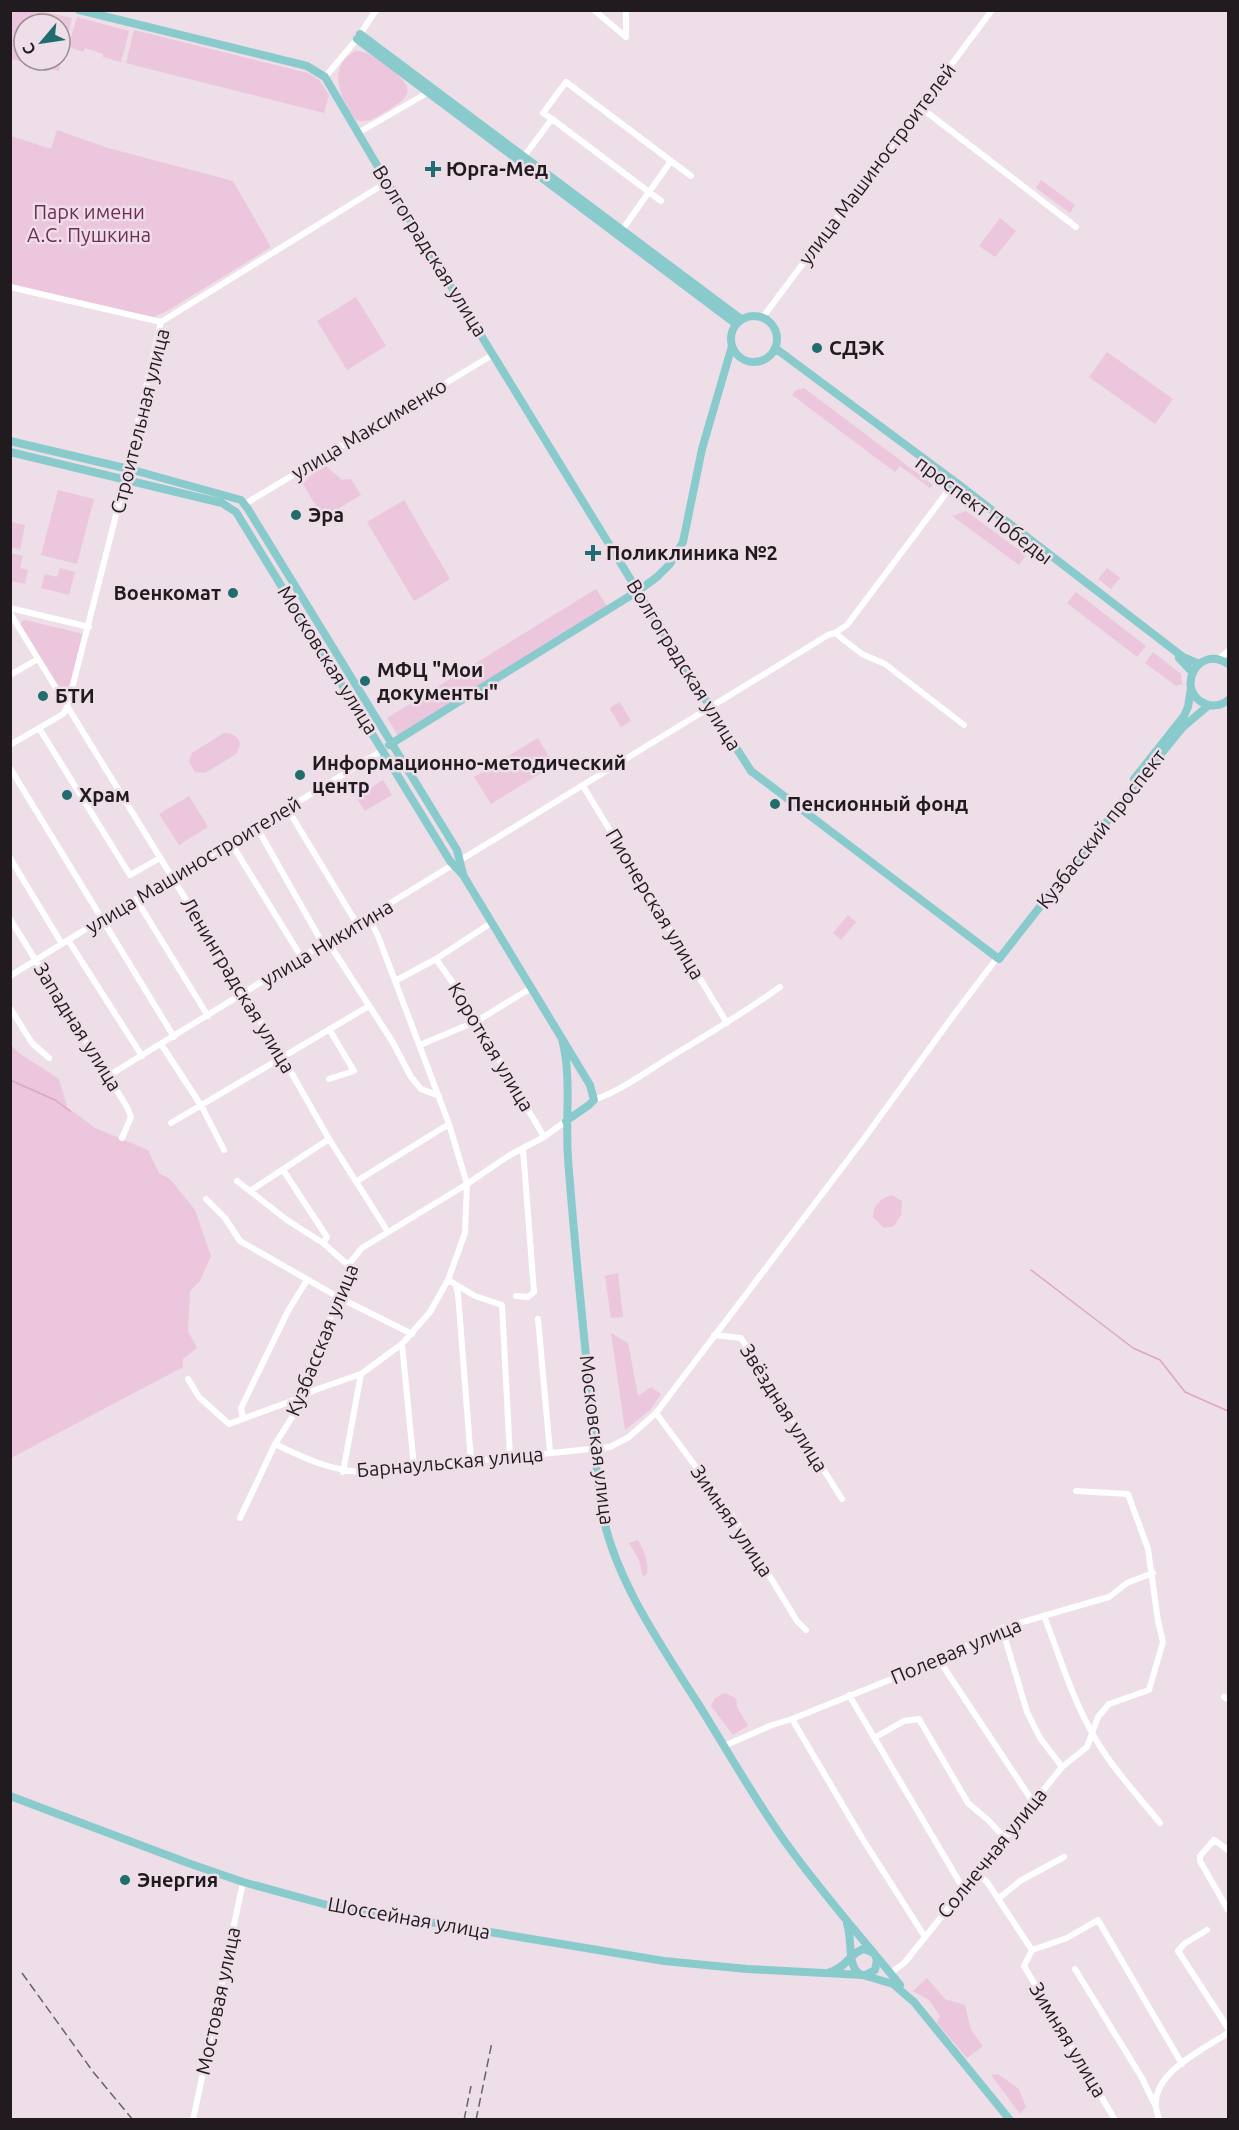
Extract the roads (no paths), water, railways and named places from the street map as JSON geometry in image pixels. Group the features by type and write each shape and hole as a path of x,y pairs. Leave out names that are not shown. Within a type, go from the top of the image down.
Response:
{"main road":[{"path":"79,10 307,66 325,77"},
{"path":"358,36 738,322"},
{"name":"Волгоградская улица","path":"325,77 595,522 641,591 746,765 758,778 999,957"},
{"path":"360,132 641,591"},
{"path":"522,160 622,230 738,322"},
{"path":"747,316 761,317 768,321 776,331 774,349 763,360 748,361 734,350 732,331 738,322 747,316"},
{"path":"774,349 958,484 1183,657 1199,664"},
{"name":"проспект Победы","path":"774,349 1168,647 1192,672"},
{"name":"улица Машиностроителей","path":"383,749 641,591 671,569 686,544 707,450 734,350"},
{"path":"10,441 236,497 245,504 236,512 222,503 10,452"},
{"name":"Московская улица","path":"245,504 457,850 463,875 581,1068 590,1085 594,1100"},
{"name":"Московская улица","path":"236,512 383,749 459,861"},
{"path":"272,569 282,563"},
{"path":"999,957 1184,716 1188,707 1192,672 1207,659 1219,659 1228,664"},
{"path":"1191,688 1197,699 1209,705 1217,706 1228,700"},
{"name":"Кузбасский проспект","path":"999,957 1183,727 1209,705"},
{"name":"Московская улица","path":"562,1039 568,1074 566,1121 572,1209 595,1450 603,1512 611,1543 623,1575 678,1672 784,1840 914,2002"},
{"path":"568,1074 572,1068 581,1068"},
{"path":"566,1121 594,1100"},
{"path":"566,1106 570,1112 578,1114"},
{"name":"Шоссейная улица","path":"10,1796 243,1882 337,1906 664,1961 747,1970 863,1975 893,1983 914,2002 1010,2120"},
{"name":"Московская улица","path":"839,1910 849,1929 853,1968 857,1973 863,1975"},
{"path":"823,1974 842,1968 861,1949 868,1949 875,1954 878,1960 875,1970 863,1975"}],"street":[{"path":"325,77 358,36 375,10"},
{"path":"594,10 626,37 626,10"},
{"path":"761,317 987,10"},
{"name":"улица Машиностроителей","path":"761,317 992,10"},
{"path":"661,201 543,113 566,82 691,176"},
{"path":"360,132 429,90"},
{"path":"920,107 1076,227"},
{"path":"522,160 552,119"},
{"path":"622,230 671,161"},
{"name":"Строительная улица","path":"67,708 125,480 161,322 387,182"},
{"path":"10,287 161,322"},
{"name":"улица Максименко","path":"245,504 495,356"},
{"name":"улица Никитина","path":"108,1076 847,625 947,492 954,487"},
{"path":"10,611 89,627"},
{"name":"Ленинградская улица","path":"10,611 67,708 283,1058 329,1139 388,1232"},
{"path":"835,633 862,654 885,664 964,725"},
{"path":"1219,659 1228,651"},
{"path":"10,675 38,659"},
{"path":"10,745 63,714 67,708"},
{"path":"39,728 130,875 160,858"},
{"name":"улица Машиностроителей","path":"10,976 383,749"},
{"path":"10,768 174,1037"},
{"name":"Пионерская улица","path":"584,786 727,1023"},
{"path":"287,808 357,924"},
{"path":"256,826 326,943 392,1041 411,1077 421,1089 439,1096"},
{"path":"231,843 302,958"},
{"path":"10,858 62,944"},
{"path":"136,899 208,1016"},
{"path":"188,1379 199,1397 229,1424 297,1399 315,1390 361,1374 402,1344 430,1312 448,1280 465,1233 467,1184 449,1124 420,1044 369,918"},
{"name":"Западная улица","path":"10,919 131,1117 122,1138"},
{"path":"395,981 436,959 491,924"},
{"path":"68,940 142,1056"},
{"name":"Барнаульская улица","path":"275,1444 343,1472 364,1472 550,1452 595,1450 610,1447 629,1437 656,1413 999,957"},
{"name":"Короткая улица","path":"436,959 462,996 544,1137"},
{"path":"594,1100 632,1081 727,1023 780,987"},
{"path":"420,1044 477,1021 531,988"},
{"path":"171,1124 369,1006"},
{"path":"10,1008 32,1043 49,1058"},
{"path":"329,1079 354,1071 330,1029"},
{"path":"161,1044 202,1107 224,1150"},
{"name":"Кузбасская улица","path":"240,1518 275,1444 296,1411 297,1399 349,1272 348,1265 362,1248 510,1155 544,1137 566,1121"},
{"path":"357,1181 449,1124"},
{"path":"250,1191 329,1139"},
{"path":"516,1296 528,1298 534,1292 523,1149"},
{"path":"283,1170 327,1237 323,1243"},
{"path":"237,1181 287,1220 323,1243 348,1265"},
{"path":"206,1198 225,1218 240,1241 338,1298 412,1334"},
{"path":"243,1419 241,1408 288,1311 308,1280"},
{"path":"448,1280 475,1296 502,1305 510,1457"},
{"path":"456,1286 471,1461"},
{"path":"538,1319 550,1452"},
{"name":"Звёздная улица","path":"714,1335 741,1338 842,1499"},
{"path":"402,1344 414,1467"},
{"path":"343,1472 361,1374"},
{"name":"Зимняя улица","path":"656,1413 736,1521 797,1620 806,1630"},
{"path":"1076,1491 1128,1494 1148,1549 1153,1573"},
{"name":"Полевая улица","path":"724,1746 939,1660 1002,1628 1109,1597 1127,1583 1153,1573"},
{"name":"Солнечная улица","path":"891,1973 905,1962 1062,1767 1087,1746 1098,1717 1109,1704 1149,1690 1163,1642 1158,1621 1153,1573"},
{"path":"1044,1616 1076,1704 1092,1733 1120,1777 1160,1823"},
{"path":"1002,1628 1027,1712 1040,1738 1062,1767"},
{"path":"939,1660 1033,1802"},
{"path":"849,1695 963,1888"},
{"path":"792,1719 862,1838 925,1937"},
{"path":"874,1738 904,1721 919,1719 968,1803 1004,1837"},
{"path":"1228,1850 1214,1840 1200,1856 1200,1861 1228,1910"},
{"path":"998,1899 1020,1881 1064,1857"},
{"path":"976,1873 987,1882 1032,1950 1067,1938 1098,1920 1182,2064"},
{"name":"Мостовая улица","path":"193,2120 243,1882"},
{"path":"1155,2105 1159,2088 1165,2077 1228,2030 1178,1951 1184,1944 1207,1930"},
{"name":"Зимняя улица","path":"1032,1950 1024,1966 1115,2120"},
{"path":"1076,1969 1142,2078 1155,2105 1159,2120"}],"waterway":[{"path":"10,1080 55,1100 70,1111"},
{"path":"1031,1270 1133,1348 1160,1360 1185,1392 1228,1411"}],"railway":[{"path":"22,1973 94,2073 133,2120"},
{"path":"476,2120 492,2042"},
{"path":"464,2120 471,2086"}],"place":[{"name":"Юрга-Мед","path":"433,169"},
{"name":"СДЭК","path":"817,348"},
{"name":"Эра","path":"296,515"},
{"name":"Поликлиника №2","path":"593,553"},
{"name":"Военкомат","path":"233,593"},
{"name":"МФЦ \"Мои документы\"","path":"365,681"},
{"name":"БТИ","path":"43,696"},
{"name":"Информационно-методический центр","path":"300,775"},
{"name":"Храм","path":"67,795"},
{"name":"Пенсионный фонд","path":"775,804"},
{"name":"Энергия","path":"125,1880"}],"park label":[{"name":"Парк имени А.С. Пушкина","path":"89,224"}]}
